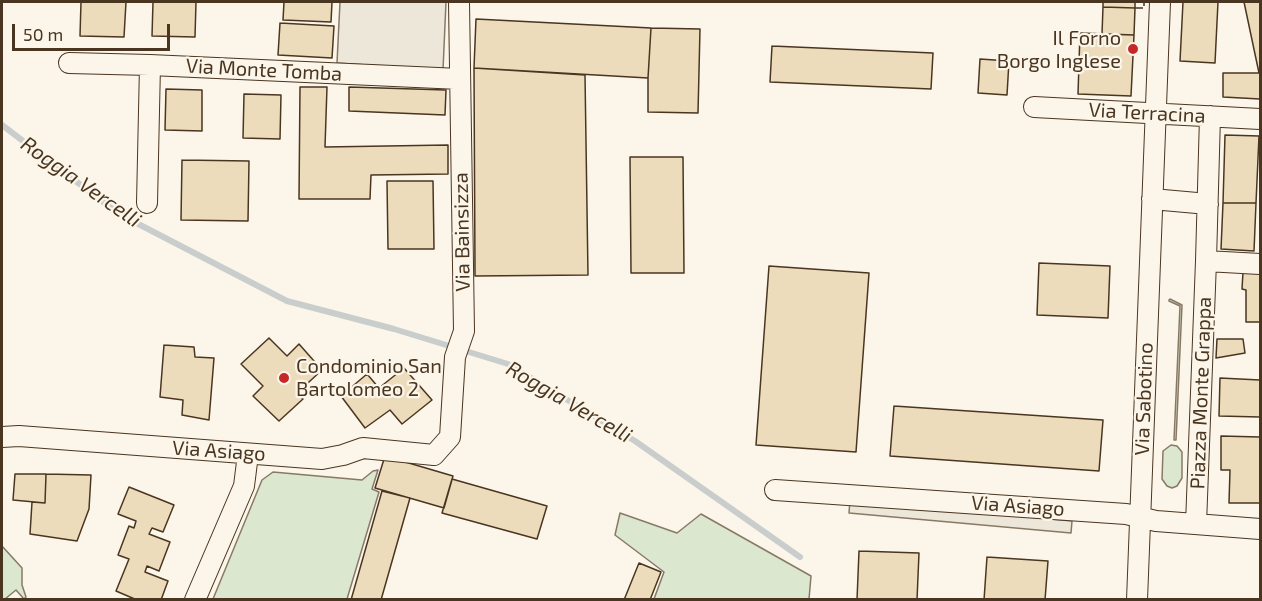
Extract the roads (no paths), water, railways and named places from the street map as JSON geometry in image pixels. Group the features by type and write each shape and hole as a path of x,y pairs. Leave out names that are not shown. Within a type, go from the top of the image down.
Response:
{"street":[{"name":"Via Bainsizza","path":"434,455 450,437 455,357 464,331 459,2"},
{"name":"Via Sabotino","path":"1137,600 1160,2"},
{"name":"Via Monte Tomba","path":"69,63 460,79"},
{"path":"147,203 150,65"},
{"name":"Via Terracina","path":"1034,107 1260,119"},
{"path":"1210,116 1206,261 1260,264"},
{"path":"1152,199 1208,204"},
{"name":"Piazza Monte Grappa","path":"1196,524 1206,261"},
{"name":"Via Asiago","path":"2,437 19,436 322,459 363,448 434,455"},
{"path":"195,600 244,486 248,453"},
{"name":"Via Asiago","path":"775,489 1126,514 1156,521 1260,529"}],"waterway":[{"name":"Roggia Vercelli","path":"2,125 119,214 287,301 394,329 508,364 635,441 800,557"}],"place":[{"name":"Il Forno Borgo Inglese","path":"1133,49"},
{"name":"Condominio San Bartolomeo 2","path":"284,378"}]}
